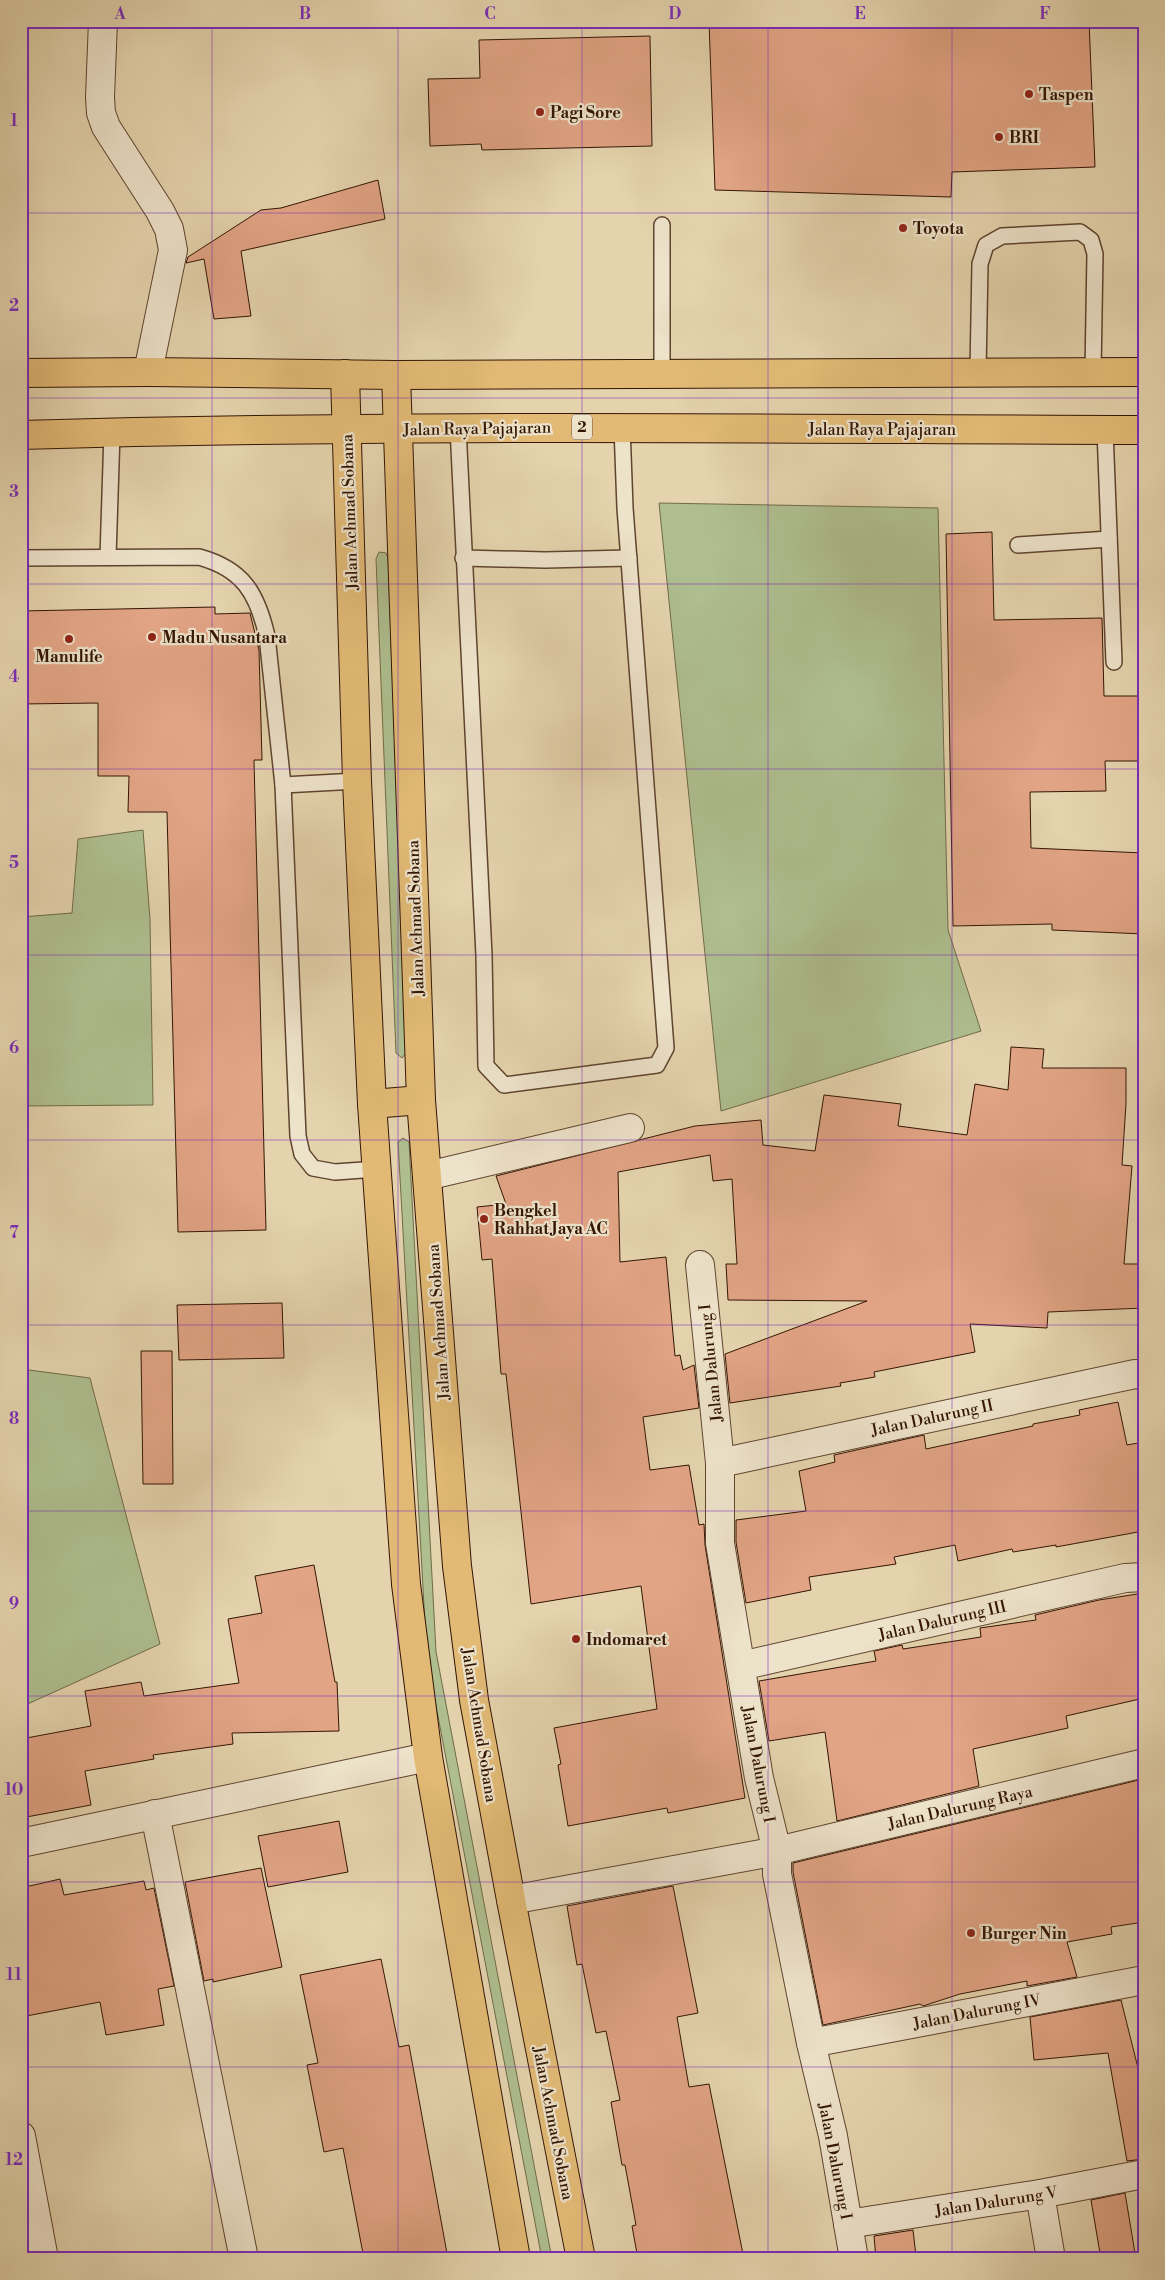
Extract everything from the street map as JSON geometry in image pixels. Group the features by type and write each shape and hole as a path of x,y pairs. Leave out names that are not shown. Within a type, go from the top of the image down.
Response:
{"main road":[{"path":"21,373 148,372 396,375 978,371 1144,372"},
{"name":"Jalan Achmad Sobana","path":"345,374 357,781 372,1104 406,1584 428,1756 516,2259"},
{"name":"Jalan Achmad Sobana","path":"396,375 421,1100 457,1566 474,1700 510,1900 581,2259"},
{"name":"Jalan Raya Pajajaran","path":"21,435 112,432 622,427 1144,430"},
{"path":"372,1104 421,1100"}],"street":[{"path":"103,21 100,113 106,127 160,211 169,230 173,250 148,372"},
{"path":"427,1176 630,1128"},
{"name":"Jalan Dalurung I","path":"700,1265 720,1463 720,1543 758,1778 776,1851 777,1874 811,2042 833,2136 854,2259"},
{"name":"Jalan Dalurung II","path":"720,1463 1135,1374 1144,1375"},
{"name":"Jalan Dalurung III","path":"741,1666 1125,1578 1144,1577"},
{"path":"21,1842 428,1756"},
{"name":"Jalan Dalurung Raya","path":"510,1900 776,1851 1144,1763"},
{"path":"155,1814 244,2259"},
{"name":"Jalan Dalurung IV","path":"811,2042 1144,1980"},
{"path":"21,2136 44,2259"},
{"name":"Jalan Dalurung V","path":"848,2224 1040,2194 1144,2174"},
{"path":"1040,2194 1051,2259"}],"lane":[{"path":"662,225 662,373"},
{"path":"978,371 980,264 986,245 1002,236 1080,232 1090,240 1095,254 1093,371"},
{"path":"458,428 484,955 486,1066 504,1085 657,1065 666,1048 629,558 622,427"},
{"path":"1104,430 1114,662"},
{"path":"108,557 112,432"},
{"path":"1018,545 1109,538"},
{"path":"21,558 199,557 219,563 240,577 249,588 262,616 267,636 283,785 298,1136 302,1154 314,1168 335,1172 377,1169"},
{"path":"463,558 545,560 629,558"},
{"path":"283,785 357,781"}],"green space":[{"path":"659,503 938,508 948,930 981,1031 721,1111"},
{"path":"379,552 386,553 388,559 406,1053 402,1058 396,1053 376,559"},
{"path":"143,830 150,919 153,1105 21,1106 21,917 72,913 78,839"},
{"path":"403,1138 409,1142 436,1652 552,2259 542,2259 427,1659 398,1142"},
{"path":"21,1369 90,1378 160,1644 21,1707"}],"building":[{"path":"709,21 1089,21 1095,167 952,172 951,197 715,190"},
{"name":"Pagi Sore","path":"650,36 652,146 482,150 481,144 430,146 428,79 480,78 479,40"},
{"path":"378,180 385,219 241,251 251,316 214,319 204,259 186,263 188,257 261,210 281,208"},
{"path":"992,532 994,620 1102,618 1104,696 1141,696 1142,761 1105,761 1106,791 1030,792 1031,848 1144,853 1144,934 1052,930 1052,924 953,926 946,534"},
{"path":"215,607 215,614 250,613 259,650 262,760 254,760 266,1230 178,1232 167,812 128,812 129,776 98,776 98,703 21,704 21,611"},
{"path":"1011,1047 1044,1049 1042,1068 1126,1068 1122,1165 1132,1166 1124,1264 1144,1264 1144,1308 1048,1312 1047,1328 970,1324 975,1352 874,1372 875,1377 840,1383 841,1386 730,1403 725,1354 867,1301 728,1300 726,1264 737,1264 732,1179 713,1181 710,1155 618,1172 620,1262 666,1257 675,1356 680,1355 683,1370 694,1365 699,1408 643,1417 650,1470 689,1465 699,1525 704,1524 705,1545 745,1798 668,1813 667,1808 568,1826 558,1765 561,1764 554,1728 657,1709 641,1586 531,1604 506,1374 501,1374 492,1259 482,1260 477,1207 506,1204 496,1176 695,1126 761,1120 763,1145 815,1151 824,1095 901,1104 898,1126 967,1135 975,1084 1008,1090"},
{"path":"282,1303 284,1358 179,1360 177,1305"},
{"path":"141,1351 172,1351 173,1484 143,1484"},
{"path":"1118,1402 1127,1445 1144,1442 1144,1528 1138,1529 1138,1532 1056,1547 1056,1545 1013,1552 1012,1549 958,1561 955,1545 894,1557 896,1564 809,1577 811,1590 746,1603 736,1542 736,1520 806,1511 799,1471 835,1462 834,1455 924,1435 926,1449 1080,1415 1079,1410"},
{"path":"314,1565 335,1682 337,1682 339,1731 232,1733 233,1744 153,1755 154,1759 85,1771 91,1805 21,1818 21,1739 91,1726 85,1691 141,1682 144,1696 239,1683 228,1619 262,1613 255,1576"},
{"path":"1144,1593 1144,1698 1066,1716 1068,1728 973,1749 979,1786 837,1821 825,1732 769,1741 759,1681 876,1661 874,1651 902,1645 903,1649 981,1637 980,1628 1036,1620 1035,1615 1099,1600"},
{"path":"1139,1780 1144,1807 1144,1922 1111,1927 1112,1934 1067,1942 1077,1977 1027,1986 1027,1981 960,1994 923,2006 920,2004 823,2025 793,1872 793,1863"},
{"path":"339,1821 348,1872 268,1887 258,1836"},
{"path":"261,1868 282,1967 213,1982 213,1979 204,1981 185,1882"},
{"path":"60,1879 64,1895 144,1881 146,1890 154,1888 174,1986 158,1989 164,2025 106,2035 100,2002 21,2017 21,1888"},
{"path":"673,1886 698,2013 677,2017 689,2087 709,2084 744,2259 638,2259 632,2226 636,2225 625,2165 622,2165 611,2102 620,2100 606,2031 596,2033 582,1964 577,1965 567,1906"},
{"path":"381,1959 399,2047 409,2045 448,2259 364,2259 343,2148 324,2152 307,2065 318,2063 300,1975"},
{"path":"1121,2000 1144,2092 1144,2159 1127,2161 1108,2053 1034,2060 1030,2017"},
{"path":"1125,2193 1136,2259 1101,2259 1091,2200"},
{"path":"913,2230 916,2256 876,2259 874,2236"}],"place":[{"name":"Taspen","path":"1029,94"},
{"name":"Pagi Sore","path":"540,112"},
{"name":"BRI","path":"999,137"},
{"name":"Toyota","path":"903,228"},
{"name":"Madu Nusantara","path":"152,637"},
{"name":"Manulife","path":"69,639"},
{"name":"Bengkel Rahhat Jaya AC","path":"484,1219"},
{"name":"Indomaret","path":"576,1639"},
{"name":"Burger Nin","path":"971,1933"}]}
